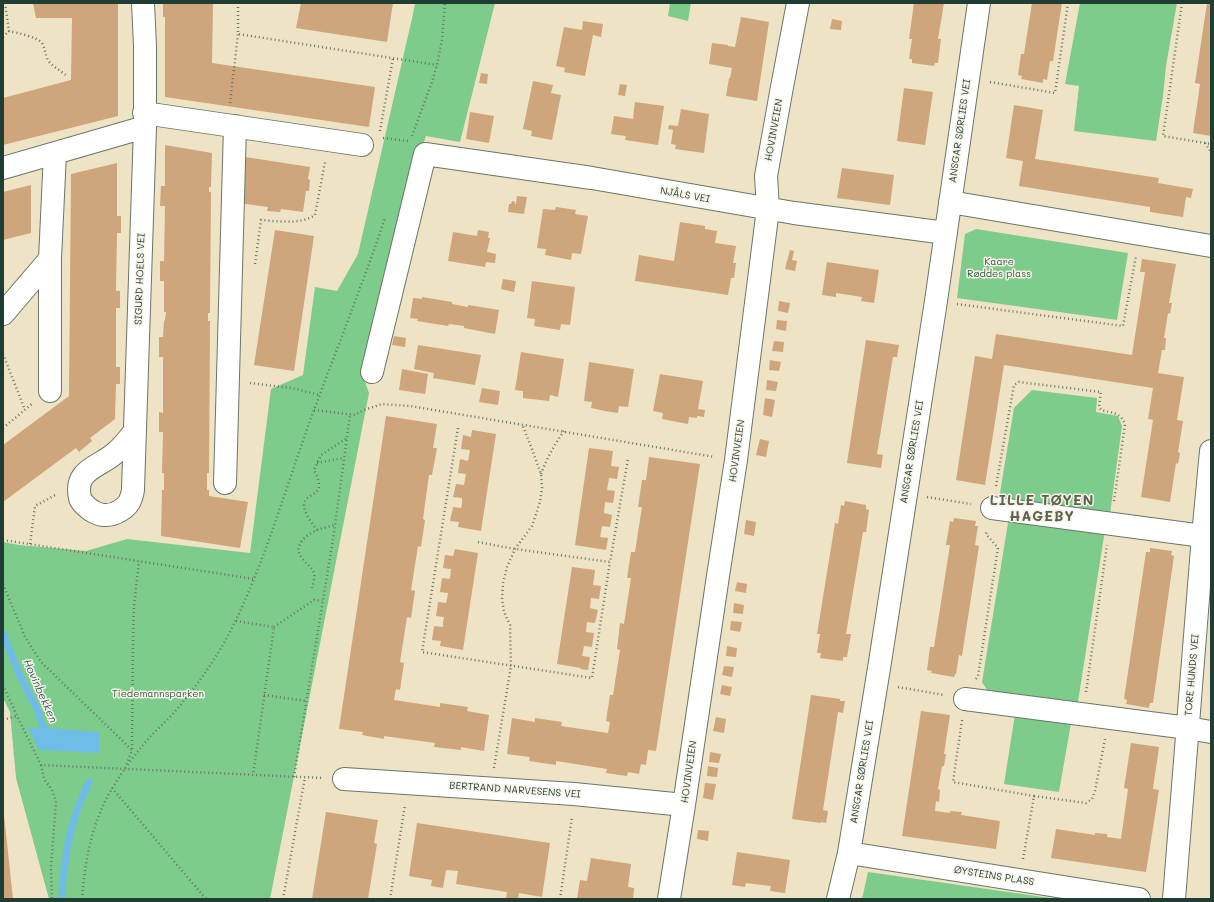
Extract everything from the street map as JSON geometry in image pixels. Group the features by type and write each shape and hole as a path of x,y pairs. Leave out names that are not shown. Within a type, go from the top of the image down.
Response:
{"street":[{"name":"SIGURD HOELS VEI","path":"79,484 78,491 80,501 90,510 104,515 114,514 126,505 131,499 133,489 144,120 145,46 143,3"},
{"name":"HOVINVEIEN","path":"669,899 736,460 768,209 766,176 798,3"},
{"name":"ANSGAR SØRLIES VEI","path":"838,899 849,853 876,684 936,301 979,3"},
{"path":"3,168 55,152 144,120 231,126 330,140 370,141"},
{"path":"225,483 231,126"},
{"path":"372,372 418,148"},
{"name":"NJÅLS VEI","path":"418,148 768,209 946,233"},
{"path":"50,391 50,259 55,152"},
{"path":"950,202 1211,246"},
{"path":"3,314 50,259"},
{"path":"79,484 80,479 87,471 114,454 125,444 135,431"},
{"name":"TORE HUNDS VEI","path":"1174,899 1211,451"},
{"path":"992,508 1203,536"},
{"path":"965,699 1211,732"},
{"name":"BERTRAND NARVESENS VEI","path":"344,779 574,794 684,805"},
{"name":"ØYSTEINS PLASS","path":"849,853 1139,899"}],"path":[{"path":"5,3 9,31"},
{"path":"231,126 238,34 238,3"},
{"path":"393,58 370,141 418,148 442,40 445,3"},
{"path":"968,78 1055,93 1068,3"},
{"path":"1182,3 1163,136 1211,144"},
{"path":"3,37 9,31"},
{"path":"9,31 37,39 45,48 48,61 66,75"},
{"path":"238,34 437,65"},
{"path":"255,265 261,220 294,221 309,219 315,215 330,140"},
{"path":"1205,143 1211,152"},
{"path":"82,899 86,858 92,833 112,788 141,748 196,685 218,653 236,621 261,562 314,410 386,214"},
{"path":"936,301 1123,326 1137,251"},
{"path":"3,354 25,410 3,428"},
{"path":"1101,392 1019,382 1014,385 986,534 998,548 978,676 965,699 953,782 1086,803 1092,799 1095,791 1109,718"},
{"path":"271,385 320,395"},
{"path":"314,410 355,415 364,410 382,404 410,406 736,460"},
{"path":"294,777 335,525 350,415"},
{"path":"491,788 511,666 510,625 504,612 502,599 503,583 507,567 515,549 532,526 537,512 542,488 541,474 522,424"},
{"path":"458,428 422,652 592,678 628,459"},
{"path":"541,474 553,446 564,431"},
{"path":"317,530 308,516 304,503 318,489 319,485 314,470 316,463 321,455 347,438"},
{"path":"316,463 344,458"},
{"path":"30,544 35,506 79,484"},
{"path":"906,493 992,508"},
{"path":"312,588 314,573 307,563 301,558 299,547 301,540 317,530 335,525"},
{"path":"3,540 254,579"},
{"path":"478,542 515,549 610,562"},
{"path":"125,769 132,750 134,606 139,561"},
{"path":"3,584 25,637 41,662 132,750"},
{"path":"236,621 274,627 314,600 322,601"},
{"path":"253,775 274,627"},
{"path":"876,684 965,699"},
{"path":"3,685 41,766 44,779 52,790 56,801 51,867 52,899"},
{"path":"264,695 306,701"},
{"path":"3,720 17,716"},
{"path":"41,766 344,779"},
{"path":"283,899 306,777"},
{"path":"112,788 206,899"},
{"path":"560,899 574,794"},
{"path":"1022,860 1034,796"},
{"path":"390,899 406,800"}],"green space":[{"name":"Tiedemannsparken","path":"415,3 495,3 460,142 426,136 415,169 381,297 365,382 369,393 270,899 49,899 16,778 10,712 3,698 3,542 19,545 86,551 127,539 250,553 271,389 303,375 315,287 337,291 358,254"},
{"path":"670,3 691,3 688,21 668,16"},
{"path":"1080,3 1177,3 1166,66 1156,141 1074,131 1079,86 1065,84"},
{"name":"Kaare Røddes plass","path":"976,229 1128,253 1117,320 957,298 965,234"},
{"path":"1032,390 1097,398 1096,412 1118,416 1122,426 1110,514 1002,498 1000,493 1014,408"},
{"path":"1009,517 1105,530 1077,708 989,693 982,682"},
{"path":"1015,714 1071,723 1059,792 1004,784"},
{"path":"868,872 1057,899 862,899"}],"water":[{"path":"28,728 99,732 99,753 39,750"}],"building":[{"path":"33,3 118,3 118,116 3,145 3,98 71,80 72,18 36,18"},
{"path":"163,3 213,3 212,63 375,87 369,127 165,97 165,17 163,17"},
{"path":"301,3 393,3 387,42 296,28"},
{"path":"914,3 944,3 938,39 941,39 938,63 935,63 934,66 912,63 912,59 909,59 912,39 909,39"},
{"path":"1032,3 1062,3 1053,61 1050,61 1047,80 1043,79 1043,83 1021,79 1022,76 1018,75 1021,54 1024,54"},
{"path":"1207,3 1211,3 1211,136 1193,133 1200,84 1195,83"},
{"path":"741,17 769,22 757,101 726,96 732,68 709,64 712,43 735,47"},
{"path":"832,19 842,21 841,30 830,29"},
{"path":"583,21 603,24 601,37 593,35 585,76 564,72 565,68 556,66 564,27 582,30"},
{"path":"481,73 488,74 487,84 479,83"},
{"path":"533,81 553,85 551,93 561,95 552,140 531,136 532,131 523,129"},
{"path":"620,84 627,85 625,96 618,95"},
{"path":"904,88 933,92 925,145 897,141"},
{"path":"635,102 664,106 658,145 625,140 626,136 611,134 614,116 633,119"},
{"path":"1014,105 1043,110 1035,159 1159,178 1158,183 1193,189 1191,198 1186,197 1183,217 1150,212 1150,207 1019,186 1023,161 1006,158"},
{"path":"681,109 709,114 704,153 675,149 676,145 671,144 673,130 668,129 669,125 678,126"},
{"path":"470,112 494,116 489,143 466,139"},
{"path":"165,145 212,153 211,187 209,187 209,192 211,192 210,313 208,313 208,321 210,321 209,473 207,473 207,490 209,490 209,496 248,502 240,548 161,536 164,473 162,473 163,432 159,432 159,412 163,413 163,357 159,357 159,337 163,337 166,312 164,312 164,281 160,281 160,261 164,261 165,206 160,206 161,186 165,186"},
{"path":"239,156 310,167 308,179 310,180 309,191 306,191 303,212 281,209 280,212 267,211 268,207 238,203"},
{"path":"117,163 117,216 121,216 121,233 117,233 116,291 120,291 120,308 116,308 116,367 120,367 120,384 116,384 115,419 90,438 92,441 79,452 76,448 3,502 3,445 69,396 71,174"},
{"path":"842,168 894,175 890,205 837,198"},
{"path":"31,185 31,233 3,240 3,192"},
{"path":"517,196 527,197 524,214 508,212 509,204 511,204 512,201 516,204"},
{"path":"556,207 576,210 575,214 588,216 581,254 572,253 571,260 545,255 546,249 537,248 543,209 555,210"},
{"path":"680,222 705,226 705,229 717,231 715,243 736,246 733,263 736,263 734,278 731,278 728,295 635,281 639,255 674,261"},
{"path":"275,230 314,236 294,371 254,365"},
{"path":"478,230 489,232 488,238 490,238 487,252 496,254 495,263 486,262 485,267 448,261 453,232 477,236"},
{"path":"790,250 794,251 792,260 797,261 795,271 785,269"},
{"path":"1142,259 1176,264 1169,303 1172,303 1170,314 1168,313 1164,338 1166,338 1165,350 1162,350 1158,373 1184,377 1177,420 1183,421 1178,452 1180,453 1178,464 1176,463 1170,502 1141,497 1153,420 1148,419 1153,388 1004,365 985,485 956,480 975,356 992,359 996,334 1132,355 1145,272 1140,272"},
{"path":"827,262 879,270 874,303 861,301 862,297 836,293 836,297 822,295"},
{"path":"503,279 516,281 514,292 501,289"},
{"path":"532,281 575,287 570,325 561,324 560,330 534,326 535,319 527,318"},
{"path":"422,297 452,302 452,304 468,307 468,305 499,310 495,334 464,328 464,326 449,324 448,326 417,321 418,319 410,318 413,298 422,299"},
{"path":"779,301 790,303 788,313 778,311"},
{"path":"777,320 787,321 786,331 776,329"},
{"path":"394,336 406,338 405,347 392,345"},
{"path":"866,340 899,345 897,357 893,357 877,454 883,455 881,468 847,463"},
{"path":"774,341 784,342 783,352 772,351"},
{"path":"418,345 481,355 475,385 433,378 434,373 414,369"},
{"path":"521,352 564,359 558,397 550,395 549,401 523,398 523,391 515,390"},
{"path":"770,360 781,362 779,371 769,370"},
{"path":"589,362 634,369 628,407 619,406 618,413 591,408 592,402 584,401"},
{"path":"402,369 428,374 425,394 399,390"},
{"path":"660,374 703,381 698,409 705,410 704,417 689,417 688,424 662,419 663,413 653,411"},
{"path":"767,380 778,382 776,391 766,390"},
{"path":"482,388 500,391 498,405 479,402"},
{"path":"765,398 775,400 772,417 763,415"},
{"path":"386,416 437,424 433,448 437,448 432,475 429,475 421,547 418,546 411,590 415,591 411,618 407,617 400,662 404,663 400,690 396,689 394,700 440,707 440,703 468,707 467,711 489,715 484,751 461,747 461,750 434,747 435,743 384,736 384,739 362,735 363,732 339,729"},
{"path":"472,430 496,434 481,531 458,527 459,522 450,521 453,507 461,508 462,504 462,498 453,497 456,484 464,485 466,474 458,473 460,459 468,461 470,450 461,449 463,435 471,437"},
{"path":"760,439 769,441 766,457 756,455"},
{"path":"589,448 613,451 611,466 619,467 617,479 609,478 607,490 615,491 613,503 605,502 604,513 612,515 610,527 602,526 600,537 608,538 606,550 575,545"},
{"path":"649,457 700,464 656,751 648,750 646,765 641,764 639,774 628,772 627,776 606,773 607,769 556,761 556,765 529,761 530,757 507,754 512,718 535,722 535,718 562,722 561,726 608,733 610,722 606,721 610,695 613,695 620,650 617,649 620,623 624,624 631,578 627,578 631,552 635,552 642,507 638,507 642,480 646,480"},
{"path":"845,501 866,505 866,509 869,510 866,532 863,532 846,634 851,634 847,657 843,657 843,661 820,658 821,653 817,653 820,634 817,634 835,523 838,524 841,505 844,506"},
{"path":"954,518 976,521 975,526 978,526 975,545 979,546 962,656 959,655 956,674 954,677 931,673 932,671 927,670 930,647 934,647 950,545 946,545 950,521 953,522"},
{"path":"746,520 756,522 754,536 744,534"},
{"path":"1150,548 1172,551 1171,555 1174,556 1153,703 1150,703 1149,708 1126,704 1127,700 1124,699 1146,552 1150,552"},
{"path":"455,549 478,553 463,650 440,646 441,641 432,640 434,626 443,627 444,617 436,616 438,602 446,603 448,593 440,592 442,578 450,579 451,569 443,568 445,555 453,556"},
{"path":"572,567 595,570 593,585 601,586 599,599 591,598 590,608 598,610 595,623 587,622 586,632 594,633 592,647 584,646 582,656 590,657 588,670 557,664"},
{"path":"737,582 747,584 746,593 735,591"},
{"path":"734,603 744,605 743,614 733,613"},
{"path":"731,621 742,622 740,632 730,630"},
{"path":"727,646 737,648 736,657 726,656"},
{"path":"724,666 734,667 732,677 722,675"},
{"path":"722,685 732,687 730,696 720,694"},
{"path":"811,695 845,701 843,713 838,712 823,810 828,811 826,823 792,819"},
{"path":"921,711 950,715 944,754 946,754 944,766 942,766 938,789 940,790 939,802 936,801 935,811 950,813 950,811 962,812 961,815 1000,821 996,849 902,836"},
{"path":"716,717 726,719 724,733 713,731"},
{"path":"1131,743 1159,747 1153,789 1159,790 1146,872 1051,858 1056,829 1095,835 1095,833 1107,834 1107,837 1121,839 1128,789 1124,788"},
{"path":"710,752 721,754 719,763 709,762"},
{"path":"708,766 718,768 717,777 707,776"},
{"path":"705,783 716,784 713,800 703,798"},
{"path":"326,812 378,820 374,843 377,844 368,899 312,899"},
{"path":"4,815 13,899 3,899"},
{"path":"417,823 550,843 542,897 519,893 518,899 506,898 507,892 456,884 458,871 446,870 443,888 431,886 432,880 409,876"},
{"path":"698,830 709,831 708,841 697,839"},
{"path":"737,852 790,860 785,893 770,891 771,886 746,883 745,887 732,885"},
{"path":"591,858 631,864 628,887 634,888 633,899 577,899 580,880 587,881"}],"waterway":[{"name":"Hovinbekken","path":"3,633 19,674 38,711 41,723 49,735"},
{"name":"Hovinbekken","path":"62,899 64,869 69,839 77,810 89,782"}],"district":[{"name":"LILLE TØYEN HAGEBY","path":"1042,510"}]}
